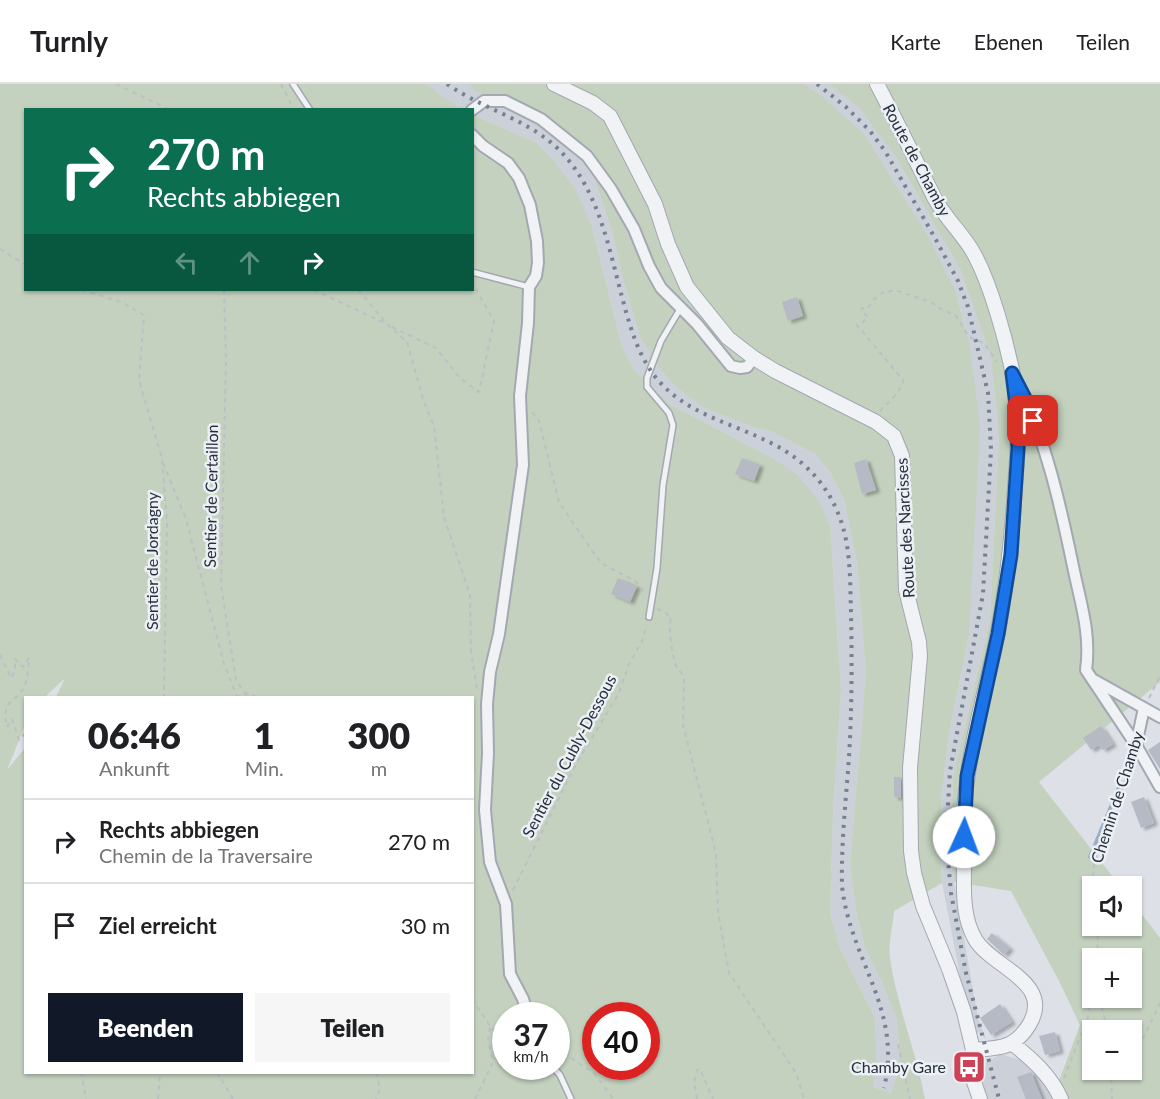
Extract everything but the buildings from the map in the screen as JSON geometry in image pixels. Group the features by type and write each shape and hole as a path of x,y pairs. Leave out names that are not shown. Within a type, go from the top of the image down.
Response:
{"street":[{"name":"Route des Narcisses","path":"554,84 593,103 610,116 655,204 668,244 687,287 728,338 754,358 888,429 899,446 904,478 906,590 919,642 920,656 910,768 911,850 914,873 923,906 958,994 973,1050 974,1082 980,1099"},
{"name":"Route de Chamby","path":"877,84 937,202 974,255 987,285 1012,373 1018,448 1011,555 998,634 967,776 963,856 966,916 976,941 989,956 1026,983 1032,992 1034,1002 1032,1020 1023,1035 1013,1044"},
{"path":"474,108 484,101 495,99 505,101 541,119 587,156 611,189 634,229 654,278 680,309 697,324 730,366 747,367 754,358"},
{"path":"474,137 508,163 519,178 534,224 538,263 536,276 529,287 528,323 520,396 523,465 487,704 485,810 490,862 506,904 510,974 524,1002"},
{"path":"1012,373 1026,400 1053,482 1086,619 1088,654 1086,670 1136,745 1160,787"},
{"path":"1091,679 1160,717"},
{"name":"Chemin de Chamby","path":"1136,745 1144,708"},
{"path":"973,1050 1013,1044 1028,1056 1059,1093"}],"lane":[{"path":"293,84 309,108"},
{"path":"474,273 529,287"},
{"path":"649,617 657,568 663,485 673,425 669,413 647,387 647,378 660,341 680,309"},
{"path":"562,1080 571,1099"}],"path":[{"path":"116,84 167,108"},
{"path":"281,84 293,108"},
{"path":"0,249 24,264"},
{"path":"316,291 436,348 460,378 479,392 494,321 474,286"},
{"path":"879,412 894,397 903,384 903,380 857,325 868,317 861,311 862,308 868,309 872,301 882,293 895,290 916,296 956,316 969,337 984,343 990,349 999,366"},
{"name":"Sentier de Jordagny","path":"85,291 121,302 144,315 139,380 162,459 167,523 164,696"},
{"name":"Sentier de Certaillon","path":"224,291 226,359 221,586 236,680 248,696"},
{"path":"359,291 388,325 407,342 424,402 434,426 444,517 470,595 471,651 477,691 487,704"},
{"path":"520,396 539,422 559,502 603,564 635,581 652,598"},
{"path":"162,459 186,519 224,664 237,696"},
{"path":"651,606 665,612 670,618 672,648 677,668 684,676 683,725 716,853 718,912 729,973 796,1074 804,1099"},
{"name":"Sentier du Cubly-Dessous","path":"506,904 575,765 619,693 629,664 643,639 649,617"},
{"path":"0,656 11,678 15,670 15,659 23,667 29,658 24,688 8,702 4,720 7,727 12,719 19,740 24,734"},
{"name":"Chemin de Chamby","path":"1144,708 1160,676"},
{"path":"239,696 246,693 253,696"},
{"name":"Chemin de Chamby","path":"1093,876 1098,846 1114,812 1136,745"},
{"path":"474,1002 492,1029"},
{"path":"1142,1041 1160,1003"},
{"path":"1059,1093 1089,1008"},
{"path":"475,1099 493,1062 488,1040 490,1026"},
{"path":"898,1044 910,1099"},
{"path":"570,1057 595,1074 613,1099"},
{"path":"697,1099 694,1082 697,1070 700,1069 713,1099"},
{"path":"81,1074 86,1099"},
{"path":"158,1099 160,1074"},
{"path":"218,1074 233,1099"},
{"path":"376,1074 380,1089 376,1099"},
{"path":"1111,1080 1112,1099"}],"shaded area":[{"path":"426,84 469,84 476,92 538,121 577,151 591,168 612,231 640,337 660,369 672,383 700,406 753,427 771,431 815,454 830,472 844,499 857,563 866,673 850,863 856,911 865,947 897,1020 898,1072 891,1093 873,1087 877,1068 875,1018 840,948 830,913 833,814 841,689 830,525 765,454 671,405 634,370 622,347 592,227 535,142 474,115 474,108 454,107"},
{"path":"804,84 829,84 860,109 874,124 896,157 960,269 991,357 999,434 990,620 953,776 951,836 954,882 978,1018 986,1039 974,1029 967,1011 942,883 940,835 942,791 949,733 969,635 969,342 956,293 818,93"},
{"path":"1001,1054 1027,1062 1054,1094 1055,1099 987,1099 980,1069 985,1063"}],"green space":[{"path":"0,84 426,84 459,108 24,108 24,291 474,291 474,115 535,142 555,162 575,189 592,227 622,347 634,370 671,405 765,454 798,475 818,500 830,525 841,689 833,814 830,913 840,948 875,1018 877,1068 873,1087 891,1093 898,1072 897,1020 865,947 856,911 850,863 866,673 857,563 844,499 830,472 815,454 771,431 753,427 700,406 672,383 660,369 640,337 612,231 591,168 577,151 538,121 476,92 469,84 804,84 818,93 864,134 930,240 956,293 969,342 980,425 969,635 949,733 942,791 940,835 942,883 894,911 890,940 893,976 925,1099 0,1099"},
{"path":"829,84 1160,84 1160,682 1039,782 1112,876 1082,876 1082,936 1142,936 1142,914 1160,938 1160,1099 1055,1099 1054,1094 1080,1025 1011,891 954,882 951,836 953,776 990,620 999,434 991,357 960,269 896,157 860,109"}],"waterway":[{"path":"1090,857 1120,785"}],"railway":[{"path":"447,84 543,136 569,161 581,178 599,216 637,345 651,371 666,389 684,403 704,414 787,452 817,479 836,508 849,557 852,685 842,886 847,913 881,1009 887,1034 888,1060 884,1088"},
{"path":"817,84 846,107 870,131 885,151 935,238 958,281 968,307 988,393 991,450 983,594 950,771 946,838 951,893 966,973 999,1099"}],"place":[{"name":"Chamby Gare","path":"969,1067"}],"route":[{"path":"964,837 967,776 998,634 1011,555 1018,448 1012,373 1026,400 1033,421"}]}
